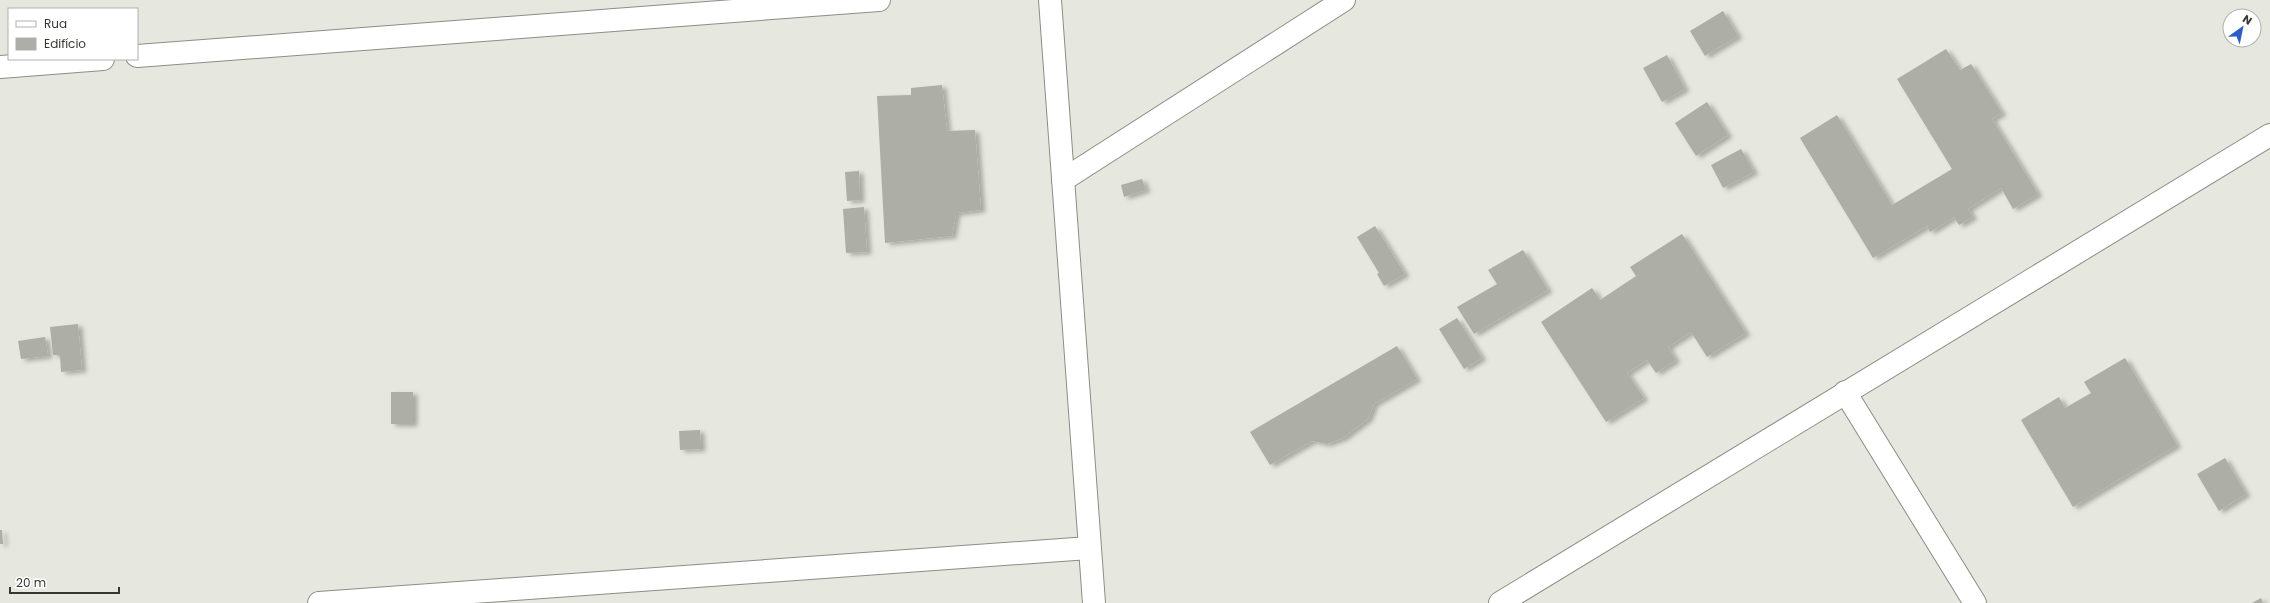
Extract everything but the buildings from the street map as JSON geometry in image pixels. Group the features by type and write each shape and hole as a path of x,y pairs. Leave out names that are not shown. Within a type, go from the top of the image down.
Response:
{"street":[{"path":"138,56 879,0"},
{"path":"1050,0 1094,603"},
{"path":"1063,180 1344,0"},
{"path":"0,67 90,60"},
{"path":"1500,603 2270,135"},
{"path":"1845,392 1975,603"},
{"path":"319,603 1089,548"}]}
